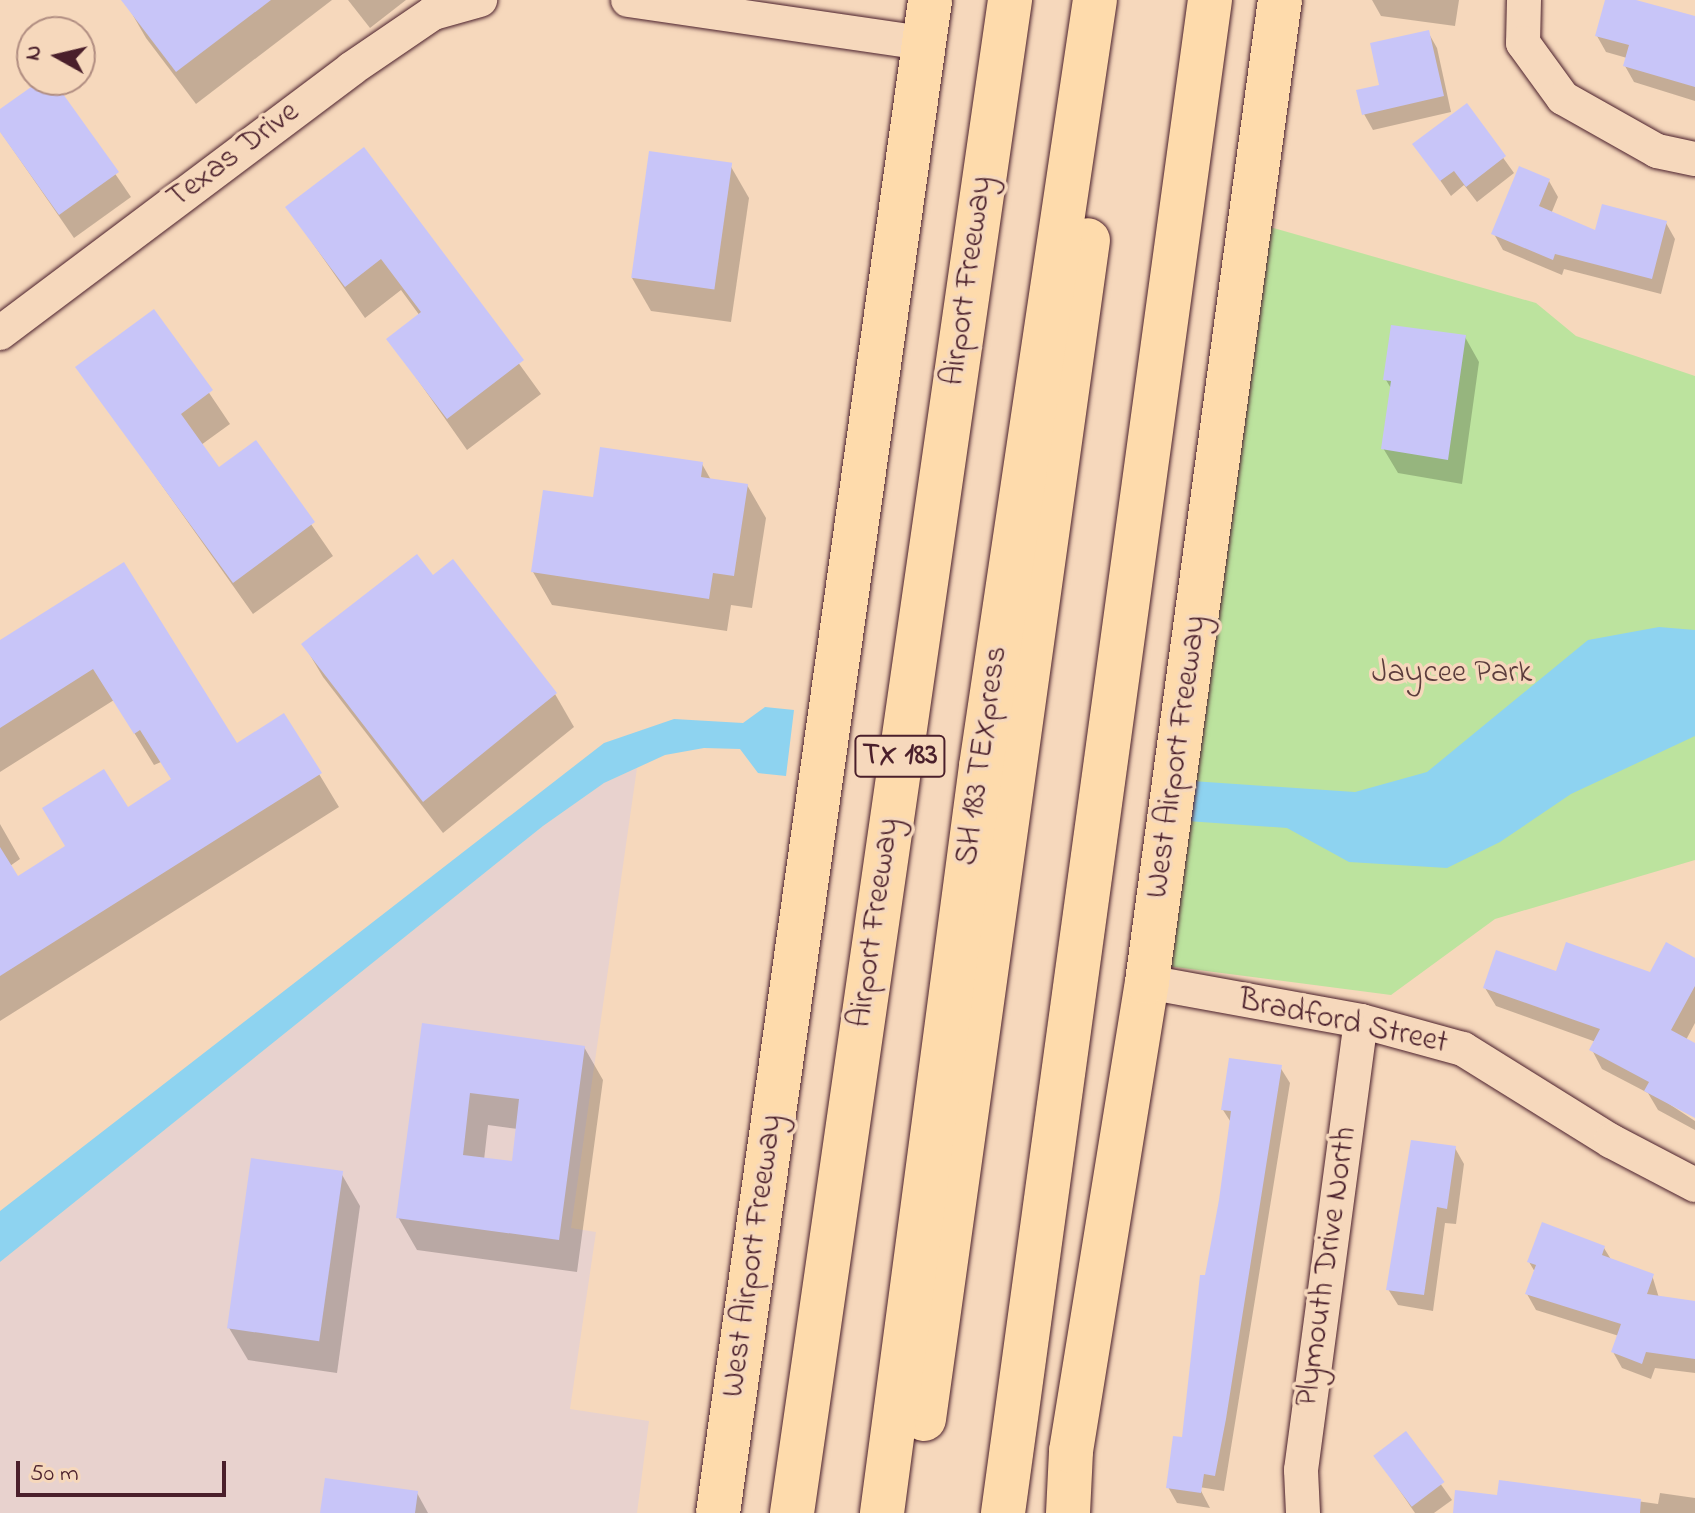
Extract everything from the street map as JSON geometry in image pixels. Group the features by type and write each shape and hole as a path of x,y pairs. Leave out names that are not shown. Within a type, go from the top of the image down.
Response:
{"main road":[{"name":"West Airport Freeway","path":"718,1513 930,0"},
{"name":"Airport Freeway","path":"792,1513 1010,0"},
{"name":"SH 183 TEXpress","path":"882,1513 984,751 1095,0"},
{"name":"SH 183 TEXpress","path":"912,1513 1124,0"},
{"path":"1003,1513 1210,0"},
{"name":"West Airport Freeway","path":"1068,1513 1071,1451 1147,982 1280,0"}],"street":[{"name":"Texas Drive","path":"0,333 351,69 433,13 480,0"},
{"path":"628,0 923,43"},
{"path":"1524,0 1523,43 1563,98 1657,151 1695,159"},
{"name":"Bradford Street","path":"1147,982 1361,1021 1463,1049 1611,1141 1695,1185"},
{"name":"Plymouth Drive North","path":"1303,1513 1301,1470 1361,1021"}],"shaded area":[{"path":"637,768 571,1228 596,1232 570,1409 649,1421 637,1513 0,1513 0,1262 543,826 604,783"}],"green space":[{"name":"Jaycee Park","path":"1270,227 1536,303 1576,336 1695,376 1695,860 1495,919 1391,995 1167,966"}],"water":[{"path":"1659,627 1695,630 1695,736 1571,794 1500,842 1447,868 1349,862 1287,828 1187,821 1192,781 1355,792 1427,772 1588,640"},
{"path":"765,707 794,710 786,776 758,773 740,749 704,748 665,755 604,783 543,826 0,1262 0,1211 604,743 674,719 743,723"}],"building":[{"path":"121,0 271,0 176,72"},
{"path":"1605,0 1636,0 1695,16 1695,87 1623,66 1629,45 1595,36"},
{"path":"1429,30 1444,96 1362,115 1356,90 1379,85 1370,43"},
{"path":"18,96 64,96 119,172 59,215 0,132 0,109"},
{"path":"1467,103 1506,156 1466,187 1454,171 1440,181 1412,144"},
{"path":"364,147 524,360 447,419 386,339 421,312 381,259 345,287 285,207"},
{"path":"649,151 732,163 714,289 631,278"},
{"path":"1519,166 1550,179 1539,206 1595,230 1602,204 1667,221 1652,279 1555,254 1553,260 1491,234"},
{"path":"154,309 213,390 181,414 219,467 256,440 315,522 233,583 75,367"},
{"path":"1391,325 1466,335 1448,460 1381,449 1391,381 1383,380"},
{"path":"600,447 703,462 701,477 748,484 734,576 713,573 709,599 531,572 543,490 593,497"},
{"path":"417,554 433,575 453,559 557,693 423,802 301,644"},
{"path":"124,562 237,743 284,713 322,773 0,976 0,847 18,876 65,846 42,808 104,769 128,807 171,779 140,730 134,734 93,669 0,728 0,640"},
{"path":"1566,942 1650,972 1666,942 1695,958 1695,986 1671,1030 1695,1043 1695,1118 1644,1091 1649,1082 1589,1050 1600,1029 1483,988 1496,950 1556,971"},
{"path":"422,1023 585,1046 559,1240 396,1218","holes":["470,1093 519,1099 512,1161 463,1155"]},
{"path":"1229,1058 1282,1065 1226,1419 1215,1476 1204,1474 1201,1493 1166,1488 1173,1436 1182,1437 1200,1275 1205,1275 1219,1200 1231,1111 1221,1110"},
{"path":"1411,1140 1456,1146 1447,1209 1437,1207 1424,1295 1386,1290"},
{"path":"251,1158 343,1171 319,1341 227,1328"},
{"path":"1542,1222 1605,1246 1602,1255 1654,1274 1647,1294 1695,1301 1695,1359 1646,1352 1642,1364 1611,1352 1621,1324 1525,1294 1536,1265 1527,1262"},
{"path":"1406,1431 1445,1482 1412,1507 1373,1456"},
{"path":"325,1478 418,1491 415,1513 320,1513"},
{"path":"1499,1480 1641,1499 1640,1513 1453,1513 1455,1490 1497,1495"}]}
